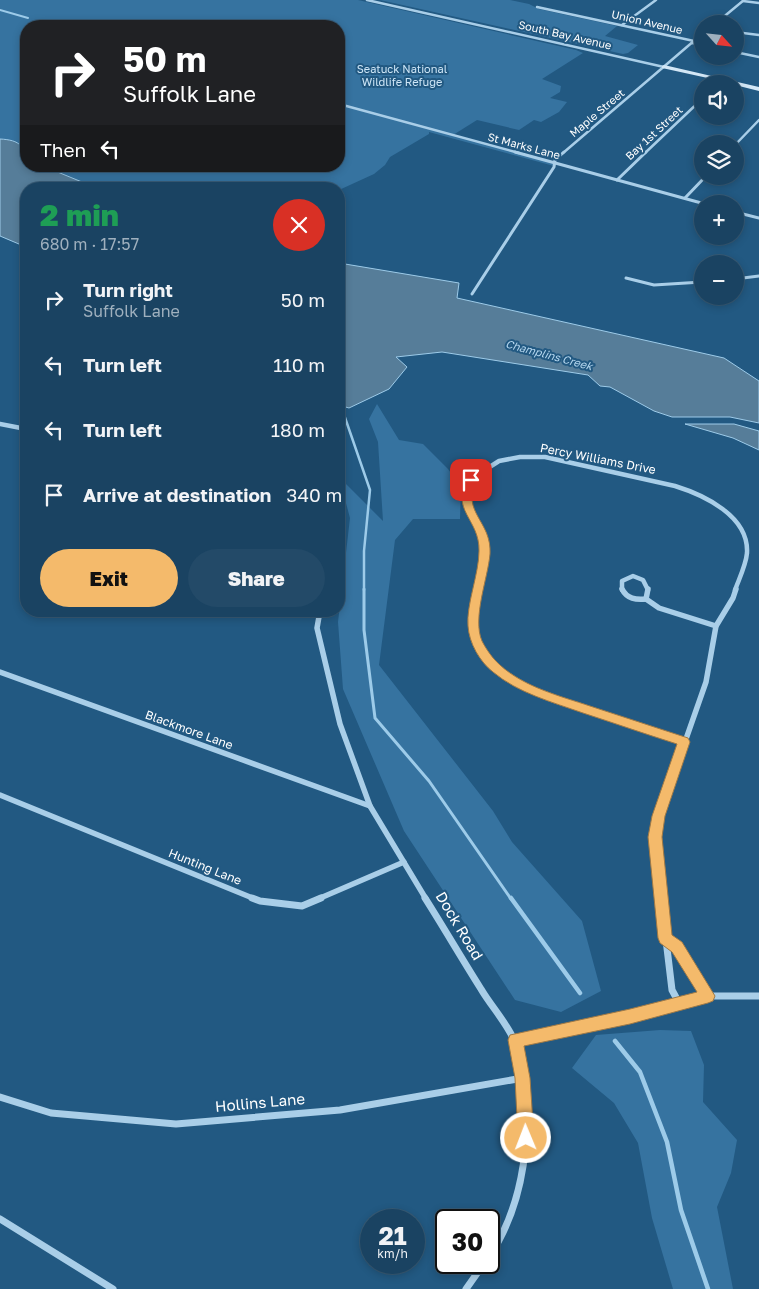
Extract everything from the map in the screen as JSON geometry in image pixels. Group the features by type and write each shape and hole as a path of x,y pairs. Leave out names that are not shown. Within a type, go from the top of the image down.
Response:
{"street":[{"name":"South Bay Avenue","path":"368,0 694,75"},
{"path":"622,25 656,0"},
{"path":"726,15 744,0 759,3"},
{"name":"Union Avenue","path":"537,6 693,42"},
{"path":"744,33 759,35"},
{"name":"Maple Street","path":"472,294 555,160 693,42"},
{"path":"744,54 759,57"},
{"name":"South Bay Avenue","path":"744,86 759,89"},
{"name":"St Marks Lane","path":"345,106 694,201"},
{"name":"Bay 1st Street","path":"617,180 694,108"},
{"path":"744,136 759,120"},
{"path":"685,198 697,185"},
{"path":"744,214 757,218 759,214"},
{"path":"744,278 759,276"},
{"path":"626,278 636,283 658,286 694,283"},
{"path":"0,424 20,428"},
{"name":"Percy Williams Drive","path":"678,1004 672,990 655,837 659,816 706,682 716,626 733,598 746,553 743,534 733,520 718,505 695,492 675,486 545,457 520,457 498,461 483,469 471,480 466,491 466,504 480,529 484,542 484,555 473,625 476,640 486,657 496,669 516,682 546,696 684,742"},
{"path":"646,599 648,588 643,580 633,576 622,581 621,590 624,594 634,599 646,599 658,608 716,626"},
{"name":"Dock Road","path":"319,617 317,628 340,724 370,806 481,990 515,1040 523,1078 526,1120 525,1155 515,1201 500,1238"},
{"name":"Blackmore Lane","path":"0,672 370,806"},
{"name":"Hunting Lane","path":"0,795 16,804 260,901 302,906 404,862"},
{"path":"665,938 677,947 708,996"},
{"path":"515,1040 630,1016 708,996 759,996"},
{"name":"Hollins Lane","path":"0,1097 51,1113 176,1124 340,1110 523,1078"},
{"path":"0,1219 113,1289"},
{"path":"466,1289 477,1274"}],"green space":[{"name":"Seatuck National Wildlife Refuge","path":"0,0 358,0 583,53 542,79 561,86 560,92 550,98 567,102 559,112 541,122 534,120 519,130 477,120 453,135 552,162 554,166 429,132 429,134 390,157 385,165 374,174 345,187 345,182 82,182 58,172 345,172 345,20 20,20 20,145 16,142 0,139"},
{"path":"380,0 510,0 529,4 539,9 617,26 605,36 638,45 628,53 623,54"},
{"path":"377,404 399,440 423,444 448,469 461,486 460,519 413,519 395,540 379,665 493,811 512,842 582,921 601,991 561,1012 515,1000 404,831 343,689 338,622 339,617 345,617 345,561 350,518 345,499 345,483 383,521 378,442 369,419"},
{"path":"660,1030 691,1031 704,1065 703,1102 737,1140 731,1173 717,1207 733,1289 673,1289 652,1218 638,1143 614,1103 572,1068 596,1035"}],"water":[{"path":"0,139 20,144 20,172 58,172 82,182 20,182 20,244 0,236"},
{"name":"Champlins Creek","path":"345,264 459,283 457,298 724,358 759,381 759,423 730,417 672,417 654,411 610,387 600,386 588,375 442,352 396,357 407,367 389,389 349,408 345,407"},
{"path":"685,424 734,424 759,431 759,450 733,438"}],"waterway":[{"path":"0,10 28,18"},
{"path":"345,418 370,490 364,551 364,630 375,718 429,781 511,899"},
{"path":"511,898 580,993"},
{"path":"615,1041 640,1072 667,1142 681,1210 708,1289"}],"route":[{"path":"471,480 466,491 466,504 480,529 484,542 484,555 473,625 476,640 486,657 496,669 516,682 546,696 684,742 659,816 655,837 665,938 677,947 708,996 630,1016 515,1040 523,1078 526,1138"}]}
